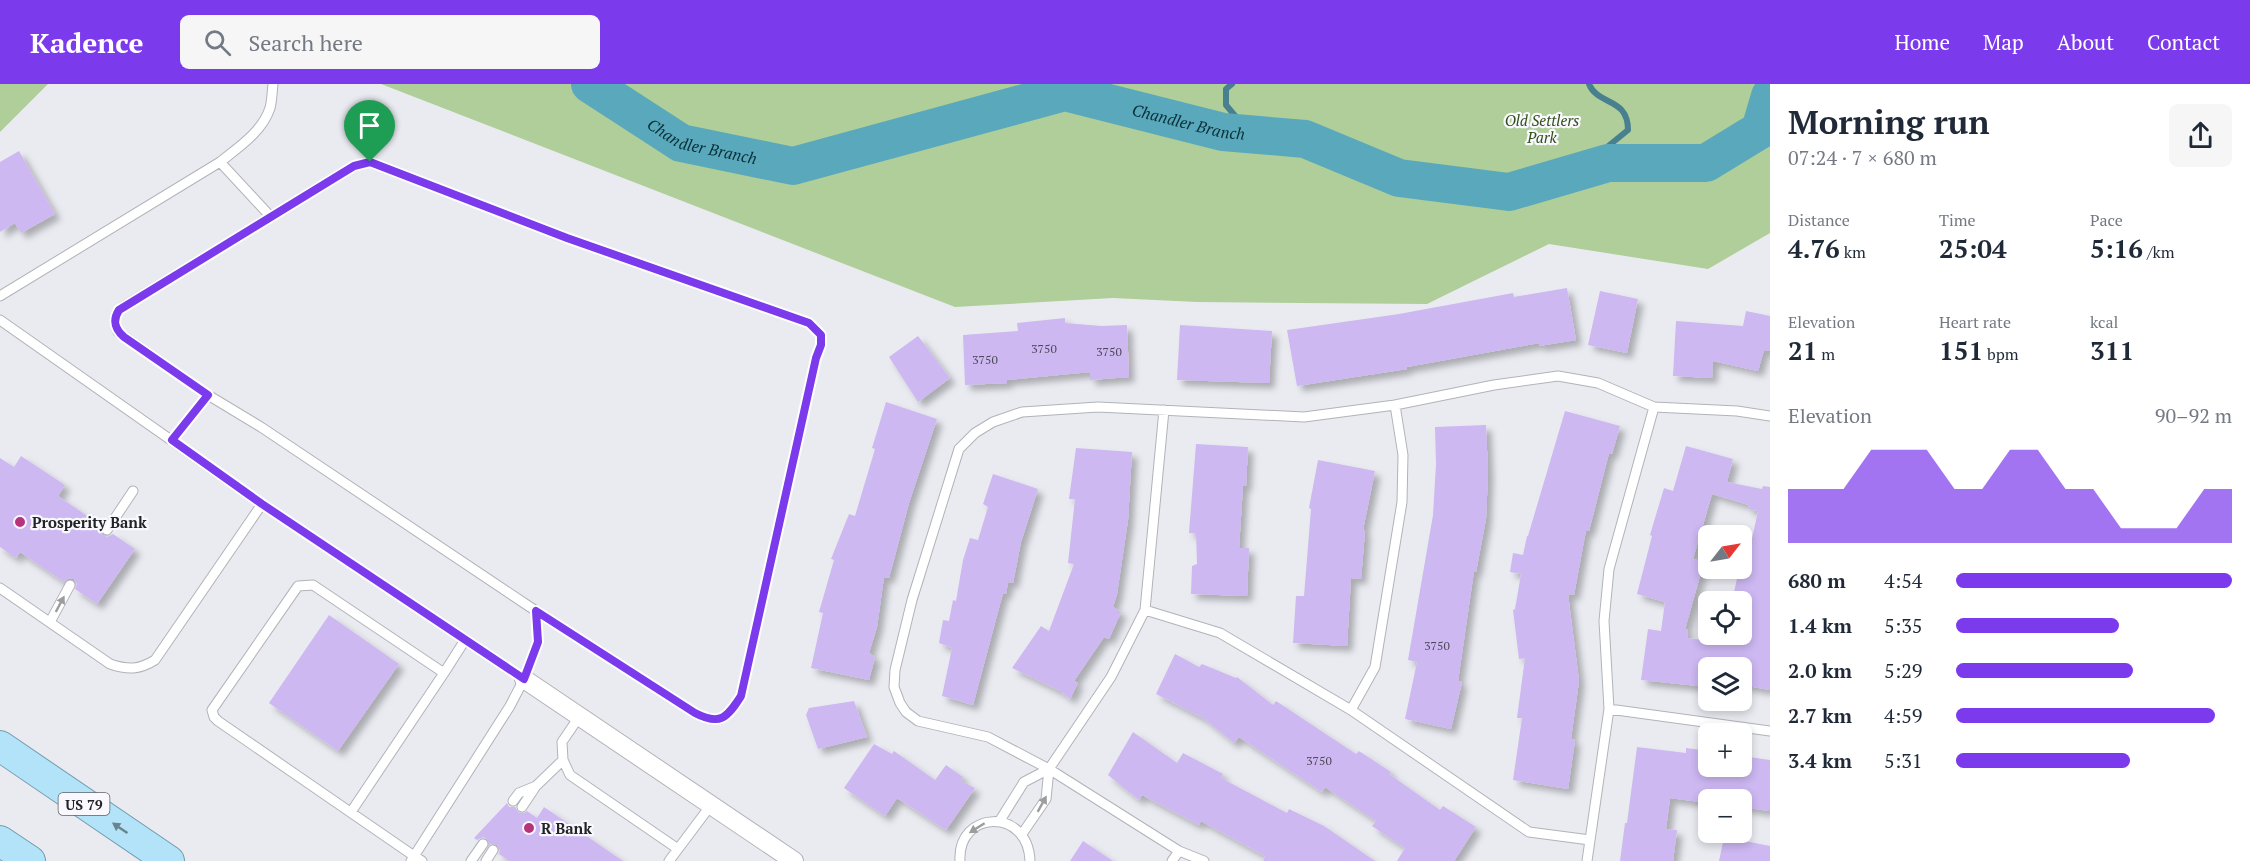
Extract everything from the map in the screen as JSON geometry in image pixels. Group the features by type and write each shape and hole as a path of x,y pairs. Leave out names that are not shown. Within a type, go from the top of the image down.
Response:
{"highway":[{"name":"US 79","path":"0,747 169,861"},
{"path":"0,841 30,861"}],"street":[{"path":"524,679 794,861"}],"lane":[{"path":"0,296 220,162 260,128 270,108 273,84"},
{"path":"220,162 271,217"},
{"path":"370,162 567,238 809,323 821,335 821,345 816,358 741,696 730,714 716,720 708,720 695,713 536,611 124,337 115,324 115,317 123,307 271,217 354,166 370,162"},
{"path":"0,320 262,504 524,679"},
{"path":"1204,861 1179,850 1049,769 988,737 918,721 906,712 900,703 894,687 895,670 912,600 959,449 975,433 993,422 1022,412 1042,409 1098,407 1304,417 1395,405 1494,385 1558,376 1598,383 1654,407 1737,411 1770,416"},
{"path":"172,440 208,395"},
{"path":"1351,710 1375,667 1402,502 1402,455 1395,405"},
{"path":"1587,861 1609,709 1604,621 1609,569 1654,407"},
{"path":"999,822 1024,782 1049,769 1112,677 1145,610 1164,410"},
{"path":"107,530 133,491"},
{"path":"0,588 110,664 125,669 142,668 155,660 262,504"},
{"path":"50,622 70,585"},
{"path":"444,673 313,585 298,586 212,710 218,721 416,859 510,706 524,679 538,642 536,611"},
{"path":"1145,610 1220,633 1351,710 1529,832 1590,840"},
{"path":"351,812 465,640"},
{"path":"1609,709 1770,731"},
{"path":"579,717 562,742 563,760 570,774 678,849"},
{"path":"522,807 536,786 563,760"},
{"path":"1022,834 1046,799 1049,769"},
{"path":"513,801 519,793 536,786"},
{"path":"669,861 711,805"},
{"path":"960,861 960,846 966,835 975,827 987,822 999,822 1012,826 1022,834 1029,848 1030,861"},
{"path":"471,861 483,844"},
{"path":"486,861 493,850"},
{"path":"1172,861 1179,850"}],"green space":[{"path":"0,84 48,84 0,132"},
{"name":"Old Settlers Park","path":"381,84 1770,84 1770,233 1708,269 1549,244 1427,304 1197,302 1113,298 955,307"}],"building":[{"path":"19,151 55,214 21,233 15,223 0,232 0,162"},
{"path":"1567,288 1576,340 1539,346 1539,343 1407,367 1407,369 1297,386 1287,330 1399,314 1513,293 1514,297"},
{"path":"1600,291 1638,299 1627,353 1588,345"},
{"path":"1746,311 1770,316 1770,351 1764,350 1758,371 1713,361 1712,378 1673,376 1676,321 1743,326"},
{"path":"1065,318 1065,323 1101,326 1127,325 1129,377 1090,380 1090,372 1007,380 1007,383 965,385 963,335 1018,331 1017,323"},
{"path":"1180,325 1272,331 1269,383 1177,380"},
{"path":"918,336 950,378 918,402 889,357"},
{"path":"886,402 937,419 909,503 889,578 884,577 877,627 869,653 875,657 869,680 811,668 823,613 819,612 834,560 831,559 849,514 855,516"},
{"path":"1565,411 1620,426 1612,454 1609,453 1589,531 1586,530 1574,595 1568,594 1579,681 1571,739 1575,740 1568,789 1513,780 1522,718 1517,718 1525,658 1519,659 1513,610 1521,574 1510,572 1513,553 1523,555"},
{"path":"1486,425 1488,474 1486,519 1476,572 1474,571 1458,681 1462,682 1451,729 1405,719 1417,662 1408,660 1433,515 1436,464 1435,427"},
{"path":"1196,444 1248,447 1239,548 1249,548 1247,596 1191,594 1192,566 1197,564 1196,533 1189,533"},
{"path":"1686,446 1733,459 1727,482 1762,489 1763,486 1770,487 1770,690 1752,687 1752,657 1698,657 1698,686 1641,680 1648,629 1661,631 1665,602 1637,594 1652,536 1650,535 1664,488 1673,491"},
{"path":"1076,448 1132,452 1128,520 1113,607 1121,612 1109,639 1104,637 1074,681 1078,683 1070,699 1060,691 1012,668 1041,626 1049,631 1074,564 1068,563 1075,499 1069,499"},
{"path":"21,456 65,485 58,496 102,526 100,530 103,535 107,537 113,534 135,549 97,604 75,589 77,584 74,579 69,578 64,582 20,552 16,558 0,547 0,458 14,467"},
{"path":"1318,460 1375,471 1363,530 1365,531 1361,579 1351,578 1347,646 1293,643 1296,596 1304,596 1311,509 1309,508"},
{"path":"993,474 1038,489 1021,542 1013,583 1008,582 1006,594 1003,593 973,705 942,696 952,648 939,643 943,620 949,621 953,600 956,601 963,560 970,538 978,540 988,507 983,504"},
{"path":"329,615 399,664 338,751 269,703"},
{"path":"1175,654 1199,667 1202,664 1237,677 1273,705 1276,701 1356,754 1359,751 1391,772 1389,774 1440,810 1443,806 1476,827 1454,861 1397,861 1405,848 1372,826 1376,821 1325,787 1322,792 1239,737 1234,743 1203,718 1156,694"},
{"path":"854,701 867,737 818,749 806,715 809,708"},
{"path":"1133,732 1177,763 1183,753 1223,774 1221,778 1287,813 1289,809 1324,826 1375,861 1263,861 1265,856 1201,821 1199,825 1142,795 1139,800 1108,775"},
{"path":"874,744 892,754 894,751 935,780 946,765 963,777 961,781 975,788 946,830 897,798 885,816 844,788"},
{"path":"1637,747 1686,753 1686,748 1698,750 1698,777 1752,777 1752,757 1770,760 1769,811 1752,808 1752,789 1698,789 1698,802 1670,798 1666,829 1677,830 1673,861 1620,861 1625,823 1627,823"},
{"name":"R Bank","path":"507,803 509,807 515,807 519,813 527,811 537,818 544,807 623,861 509,861 499,854 500,850 497,845 490,844 484,837 477,840 474,838"},
{"path":"1083,841 1113,861 1070,861"},
{"path":"1752,842 1770,846 1770,861 1719,861 1723,843"}],"waterway":[{"name":"Chandler Branch","path":"590,84 681,143 793,166 1065,92 1223,132 1305,139 1399,178 1509,192 1608,163 1706,163 1760,130 1770,96"},
{"path":"1232,84 1226,89 1226,105 1251,135"},
{"path":"1589,84 1599,96 1623,112 1627,119 1628,130 1590,161 1589,169"}],"place":[{"name":"Prosperity Bank","path":"20,522"},
{"name":"R Bank","path":"529,828"}],"route":[{"path":"370,162 567,238 809,323 821,335 821,345 816,358 741,696 730,714 716,720 708,720 536,611 538,642 524,679 262,504 172,440 208,395 118,332 115,317 119,310 354,166 370,162"}]}
